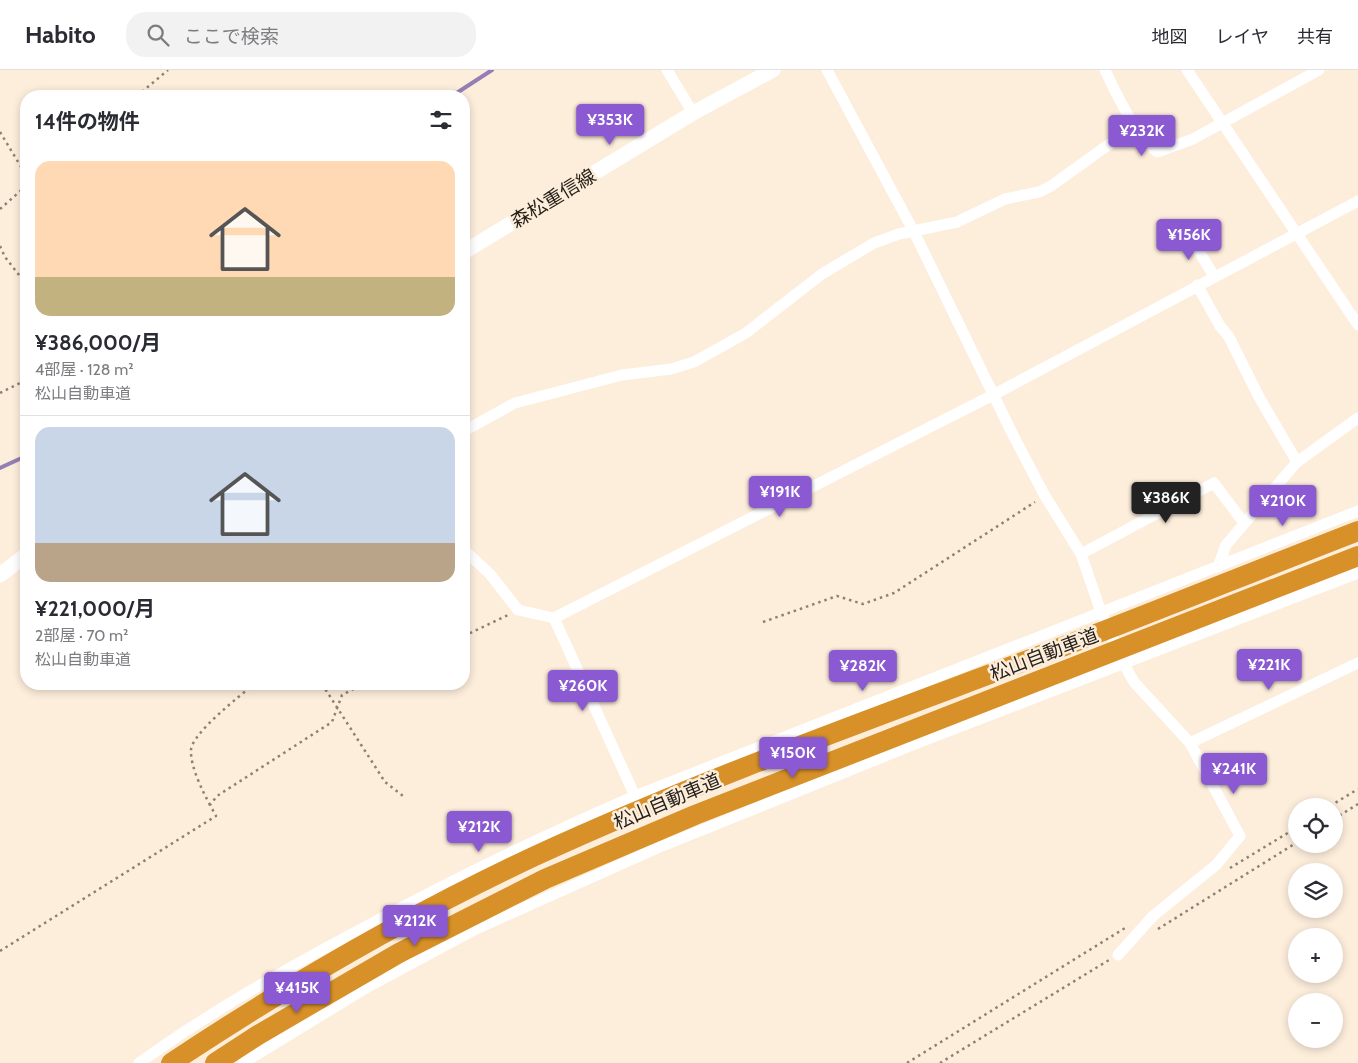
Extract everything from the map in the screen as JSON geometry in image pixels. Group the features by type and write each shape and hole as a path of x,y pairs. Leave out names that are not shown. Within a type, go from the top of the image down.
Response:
{"highway":[{"name":"松山自動車道","path":"171,1063 244,1015 388,931 536,856 838,731 1147,615 1358,531"},
{"name":"松山自動車道","path":"215,1063 399,953 545,879 695,815 1358,556"}],"main road":[{"name":"森松重信線","path":"470,248 693,113 773,70"},
{"path":"0,575 20,560"}],"street":[{"path":"666,70 693,113"},
{"path":"827,70 914,232 1045,496 1081,554 1101,612 1124,664 1134,682 1190,743 1240,836 1216,865 1152,916 1118,955"},
{"path":"1105,70 1137,129 1157,152 1193,139 1319,70"},
{"path":"1186,70 1358,325"},
{"path":"470,428 515,403 622,376 671,369 694,362 746,333 822,274 874,243 957,222 1005,199 1039,192 1051,186 1108,145 1137,129"},
{"path":"470,556 490,574 518,610 554,618 995,394 1358,201"},
{"path":"1186,232 1214,276"},
{"path":"1197,285 1220,326 1229,337 1259,397 1297,462"},
{"path":"1218,567 1226,545 1297,462 1358,418"},
{"path":"1081,554 1214,483 1244,523"},
{"path":"139,1063 231,1000 453,880 543,836 635,796 1218,567 1358,510"},
{"path":"243,1063 366,988 476,929 655,848 915,744 1358,573"},
{"path":"554,618 635,796"},
{"path":"1190,743 1358,664"}],"path":[{"path":"143,90 168,70"},
{"path":"0,132 20,166"},
{"path":"0,209 20,191"},
{"path":"0,246 9,264 20,277"},
{"path":"0,394 20,383"},
{"path":"763,622 837,596 863,604 894,593 1045,496"},
{"path":"470,633 518,610"},
{"path":"0,951 216,816 195,772 191,750 196,737 247,690"},
{"path":"326,690 385,782 403,796"},
{"path":"210,805 217,796 332,722 342,695 352,690"},
{"path":"1343,798 1358,789"},
{"path":"1343,813 1358,804"},
{"path":"1229,869 1288,833"},
{"path":"908,1063 1132,923"}],"waterway":[{"path":"461,90 492,70"},
{"path":"0,468 20,459"}]}
